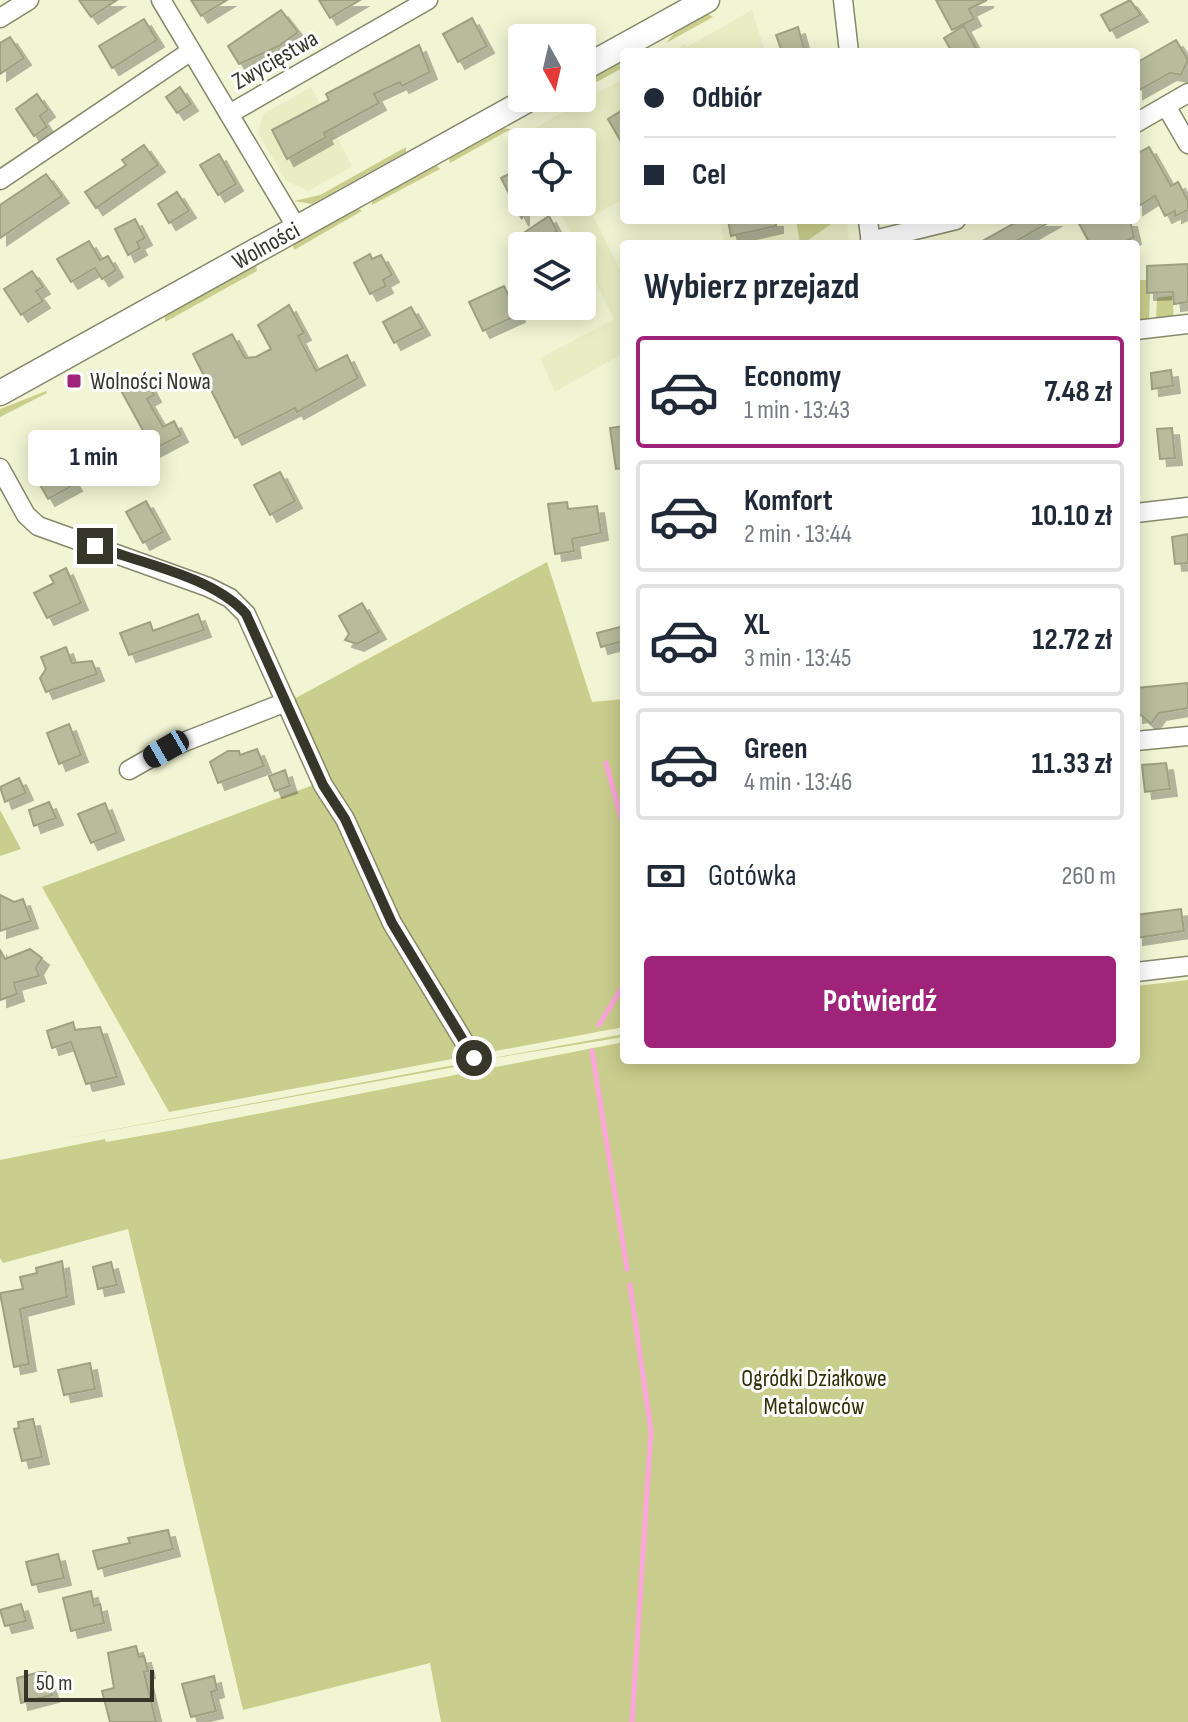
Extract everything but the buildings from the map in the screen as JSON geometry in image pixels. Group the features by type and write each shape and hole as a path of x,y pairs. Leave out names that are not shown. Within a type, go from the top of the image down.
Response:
{"main road":[{"path":"596,61 707,0"},
{"name":"Wolności","path":"0,393 508,111"}],"street":[{"path":"0,18 29,0"},
{"path":"161,0 297,228"},
{"name":"Zwycięstwa","path":"229,114 428,0"},
{"path":"843,0 849,48"},
{"path":"0,180 191,51"},
{"path":"1140,121 1188,93"},
{"path":"1166,106 1188,144"},
{"path":"878,240 940,224"},
{"path":"1140,330 1188,324"},
{"path":"0,468 26,515 38,526 208,587 230,598 255,629 323,785 363,856 392,923 474,1058"},
{"path":"1140,513 1188,507"},
{"path":"129,770 166,749 286,702"},
{"path":"1140,741 1188,736"},
{"path":"1140,972 1188,966"}],"shaded area":[{"path":"752,10 764,48 678,48 685,44 687,47"},
{"path":"620,80 620,200 596,214 596,128 535,128 563,112 596,112 596,94"},
{"path":"311,87 352,166 309,191 286,181 258,133 263,114"},
{"path":"562,216 593,216 620,269 620,355 555,392 540,358 614,319 596,284 596,232 570,232"},
{"path":"721,224 797,224 802,240 723,240"},
{"path":"831,224 847,224 849,240 807,240"}],"green space":[{"path":"708,14 713,17 666,43 675,32"},
{"path":"620,63 620,69 596,82 596,76"},
{"path":"503,128 508,129 450,163 449,157"},
{"path":"406,147 406,152 312,204 294,201 320,195"},
{"path":"436,165 440,169 372,205 372,201"},
{"path":"358,208 362,211 294,250 293,244"},
{"path":"797,224 831,224 808,240 799,240"},
{"path":"256,265 257,271 165,322 165,315"},
{"path":"1140,280 1148,280 1149,319 1140,320"},
{"path":"1172,296 1174,317 1156,319 1157,298"},
{"path":"47,393 0,417 0,409"},
{"path":"547,562 592,702 620,699 620,1028 169,1112 42,887 329,779 292,700"},
{"path":"0,810 21,849 0,856"},
{"name":"Ogródki Działkowe Metalowców","path":"1188,980 1188,1722 441,1722 430,1663 243,1710 128,1229 3,1263 0,1258 0,1160 105,1139 106,1142 180,1129 620,1043 620,1064 1140,1064 1140,986"},
{"path":"620,1035 620,1038 482,1060"},
{"path":"470,1062 471,1064 53,1141"}],"waterway":[{"path":"606,763 620,814"},
{"path":"599,1025 620,991"},
{"path":"592,1051 627,1269"},
{"path":"630,1285 651,1431 632,1722"}],"place":[{"name":"Wolności Nowa","path":"74,381"}],"route":[{"path":"95,546 208,587 230,598 246,614 323,785 345,819 392,923 474,1058"}]}
